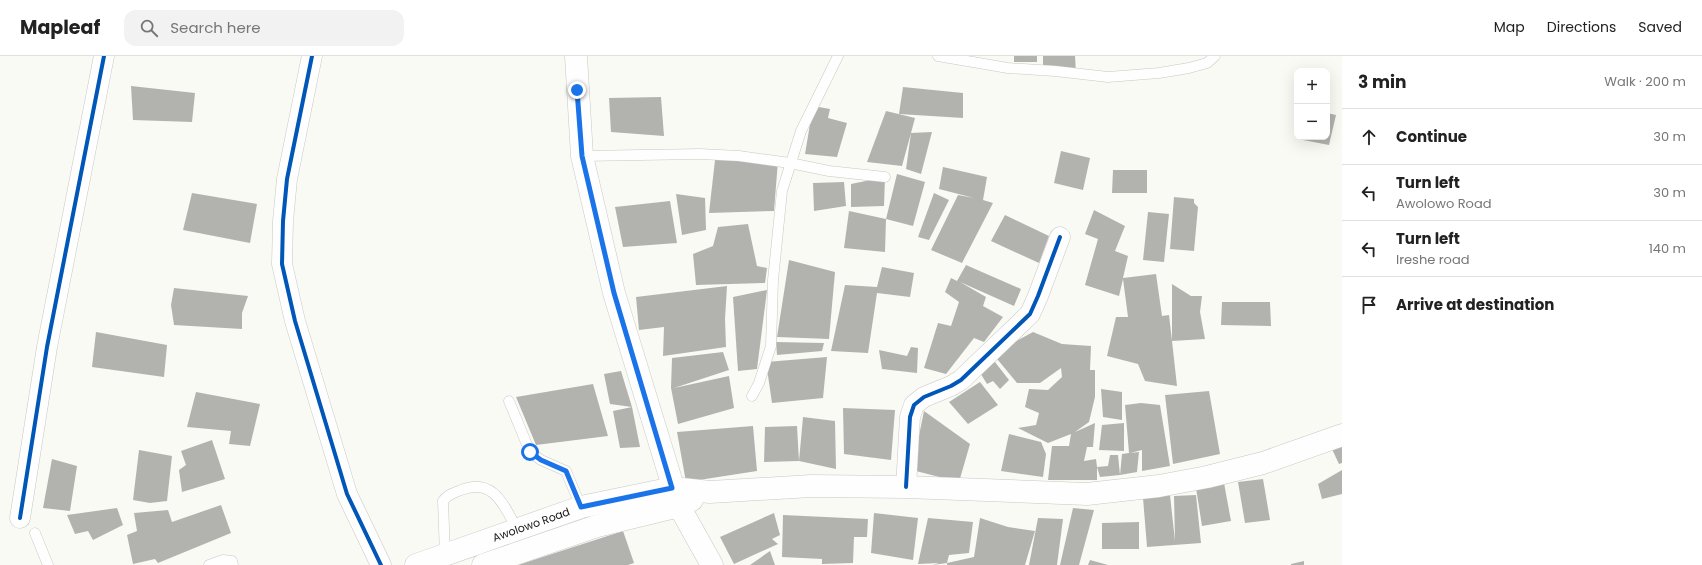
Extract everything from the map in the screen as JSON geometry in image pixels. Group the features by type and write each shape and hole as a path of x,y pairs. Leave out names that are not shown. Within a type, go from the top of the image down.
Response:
{"main road":[{"path":"576,56 582,156 614,293 676,497 712,565"},
{"path":"483,565 598,526 676,497 710,492 812,486 906,487 1087,494 1159,486 1207,477 1263,463 1342,435"},
{"name":"Awolowo Road","path":"416,565 581,507 676,497"}],"street":[{"path":"20,518 47,347 104,56"},
{"path":"312,56 287,179 283,221 282,264 295,321 347,494 381,565"},
{"path":"906,487 910,417 914,405 924,396 951,386 961,380 1030,314 1060,237"}],"lane":[{"path":"752,396 759,383 771,346 776,238 782,191 801,131 838,56"},
{"path":"938,56 1008,68 1055,71 1108,77 1159,73 1189,68 1207,64 1215,56"},
{"path":"582,156 700,154 790,163 829,171 885,177"},
{"path":"509,401 530,452 541,460 566,471 581,507"},
{"path":"445,555 443,501 447,495 465,488 481,487 490,490 500,499 517,529"},
{"path":"35,533 48,565"},
{"path":"209,565 223,560 232,561 233,565"}],"building":[{"path":"1014,56 1037,56 1037,62 1014,62"},
{"path":"1043,56 1075,56 1076,73 1043,70"},
{"path":"131,86 195,93 192,122 133,120"},
{"path":"903,87 963,93 963,118 899,114"},
{"path":"661,97 664,136 611,132 609,98"},
{"path":"813,106 830,109 828,118 847,123 837,157 805,154"},
{"path":"886,111 915,118 902,166 867,162"},
{"path":"1330,114 1336,115 1329,145 1303,140 1330,140"},
{"path":"932,132 921,174 906,169 911,133"},
{"path":"1061,151 1090,158 1083,190 1054,183"},
{"path":"715,160 778,161 774,211 709,213"},
{"path":"943,167 987,177 983,200 993,203 962,263 931,250 958,195 974,198 939,189"},
{"path":"1113,170 1147,170 1147,193 1112,193"},
{"path":"897,174 925,182 913,226 886,219"},
{"path":"885,177 884,206 851,207 851,184"},
{"path":"844,182 846,206 814,211 813,183"},
{"path":"192,193 257,204 250,243 183,230"},
{"path":"934,193 949,200 929,240 918,237"},
{"path":"676,194 705,198 706,230 682,235"},
{"path":"1174,197 1194,199 1194,203 1198,207 1194,251 1170,249"},
{"path":"670,201 677,243 623,247 615,207"},
{"path":"1094,210 1125,226 1115,251 1128,256 1123,278 1156,274 1162,316 1169,315 1177,386 1145,381 1138,364 1107,356 1116,317 1128,317 1123,279 1119,296 1085,285 1098,239 1085,234"},
{"path":"849,211 886,219 885,252 844,248"},
{"path":"1148,212 1169,214 1164,262 1143,260"},
{"path":"1005,215 1049,236 1039,263 991,241"},
{"path":"748,224 757,266 767,268 765,283 696,285 693,254 713,246 718,227"},
{"path":"789,260 835,272 829,339 777,337"},
{"path":"966,265 1021,289 1014,306 960,282 986,297 983,306 1003,317 984,342 974,338 946,374 924,368 938,323 951,326 959,302 945,292 951,278 957,281"},
{"path":"882,267 914,273 910,297 877,293 868,353 831,351 845,285 877,287"},
{"path":"1172,284 1191,296 1202,296 1200,312 1205,339 1172,341"},
{"path":"727,286 725,319 726,347 663,356 664,327 639,330 636,297"},
{"path":"174,288 248,296 242,313 242,329 174,325 171,305"},
{"path":"767,290 757,369 738,371 733,297"},
{"path":"1222,302 1270,302 1271,326 1221,325"},
{"path":"96,332 167,345 164,377 92,367"},
{"path":"1033,332 1062,344 1091,346 1090,370 1095,370 1095,397 1089,422 1075,432 1095,423 1093,447 1087,447 1084,461 1096,459 1097,480 1048,480 1052,446 1069,446 1071,434 1048,443 1018,428 1036,425 1039,413 1025,407 1029,389 1048,390 1062,377 1061,368 1040,383 1017,383 993,354"},
{"path":"776,342 824,343 822,351 777,355"},
{"path":"911,347 918,348 917,373 882,369 879,350 907,356"},
{"path":"723,352 729,370 674,388 729,376 734,408 678,424 671,388 672,358"},
{"path":"827,357 823,398 772,403 766,362"},
{"path":"995,362 1009,380 1000,389 993,381 987,384 979,371"},
{"path":"621,371 632,407 610,404 604,374"},
{"path":"980,382 998,405 968,424 949,402"},
{"path":"593,384 608,436 536,445 516,397"},
{"path":"1101,389 1122,392 1122,420 1103,417"},
{"path":"1209,391 1220,454 1173,464 1165,395"},
{"path":"196,392 260,404 250,446 229,444 231,431 187,427"},
{"path":"1141,403 1160,405 1170,466 1142,471 1142,450 1130,453 1139,452 1137,472 1120,475 1122,454 1129,453 1125,405"},
{"path":"632,407 640,447 620,448 613,411"},
{"path":"843,408 895,410 891,460 844,454"},
{"path":"924,411 970,444 959,482 912,470"},
{"path":"803,417 835,421 836,469 799,461"},
{"path":"1124,423 1124,451 1099,450 1102,425"},
{"path":"753,426 757,471 686,482 677,432"},
{"path":"797,426 799,461 764,462 765,427"},
{"path":"1009,434 1041,442 1046,454 1043,477 1001,471"},
{"path":"212,440 225,479 182,492 179,470 186,465 181,451"},
{"path":"1342,444 1342,463 1339,464 1331,447"},
{"path":"139,450 172,456 167,501 150,503 133,500"},
{"path":"1110,455 1118,455 1120,475 1100,477 1097,467 1108,466"},
{"path":"52,459 77,466 70,511 43,508"},
{"path":"1342,470 1342,494 1322,499 1318,484"},
{"path":"1263,479 1270,520 1245,523 1238,482"},
{"path":"1224,483 1231,521 1202,526 1196,488"},
{"path":"1170,495 1175,541 1174,496 1196,495 1201,543 1147,547 1143,498"},
{"path":"221,505 231,533 158,563 155,559 133,564 127,535 137,531 134,513 168,510 172,522"},
{"path":"117,508 123,525 93,540 88,531 75,534 67,515"},
{"path":"1073,508 1094,510 1079,565 1060,565"},
{"path":"774,513 780,535 772,539 778,544 734,564 720,537"},
{"path":"874,513 918,518 913,560 871,553"},
{"path":"783,515 868,519 867,537 854,537 853,563 822,564 822,559 782,557"},
{"path":"928,518 973,522 969,553 949,555 947,563 933,565 939,563 918,564"},
{"path":"980,518 1008,527 1035,531 1025,565 947,565 947,563 974,557"},
{"path":"1038,518 1063,519 1057,565 1029,565"},
{"path":"1139,522 1139,549 1102,549 1102,523"},
{"path":"623,531 634,563 628,565 518,565"},
{"path":"770,551 775,565 750,565"},
{"path":"1090,560 1108,565 1088,565"},
{"path":"1304,561 1304,565 1291,565 1291,564"}],"cycle path":[{"path":"20,518 47,347 104,56"},
{"path":"312,56 287,179 283,221 282,264 295,321 347,494 381,565"},
{"path":"906,487 910,417 914,405 924,397 951,386 961,380 1030,314 1060,237"}],"route":[{"path":"530,452 541,460 566,471 581,507 672,488 614,293 582,156 577,90"}]}
